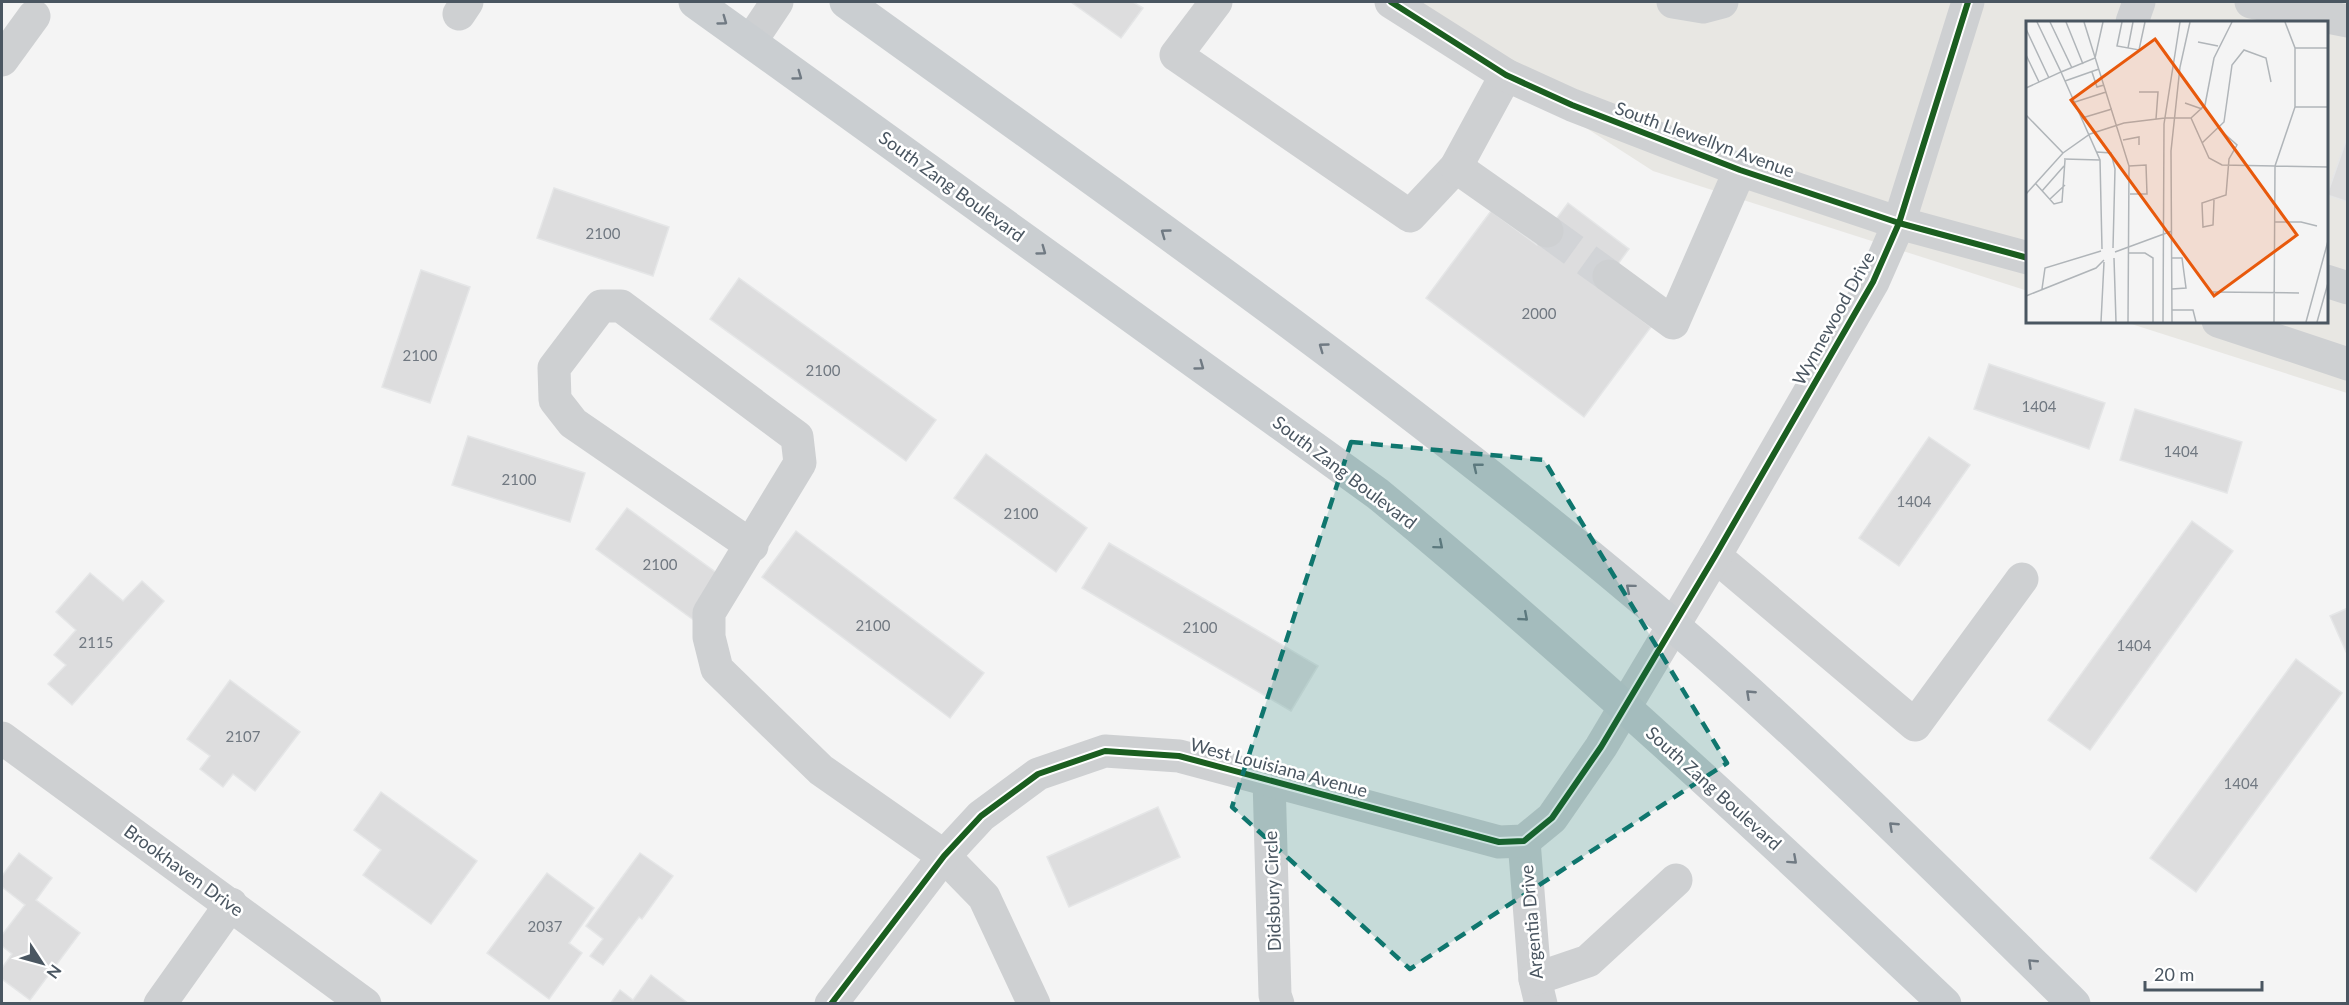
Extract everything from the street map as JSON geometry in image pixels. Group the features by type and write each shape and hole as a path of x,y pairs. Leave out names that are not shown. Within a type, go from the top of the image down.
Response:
{"main road":[{"name":"South Zang Boulevard","path":"696,2 1378,494 1480,579 1626,707 1945,1004"},
{"path":"846,2 1328,351 1632,590 1903,835 2074,1004"}],"street":[{"path":"751,42 777,2"},
{"path":"1216,2 1176,55 1410,216 1456,167 1506,75"},
{"name":"South Llewellyn Avenue","path":"1391,2 1506,75 1572,105 1740,170 1899,223 2026,257"},
{"path":"1673,2 1704,7 1722,2"},
{"name":"Wynnewood Drive","path":"1674,627 1873,282 1899,223 1968,2"},
{"path":"2132,21 2139,2"},
{"path":"2250,2 2309,18 2348,21"},
{"path":"2,60 34,16"},
{"path":"1456,167 1547,231"},
{"path":"1609,276 1673,323 1740,170"},
{"path":"2328,282 2348,288"},
{"path":"752,546 573,423 555,400 555,368 601,306 621,306 797,437 800,463 752,546 709,613 709,637 717,669 821,770 944,856 984,897 1034,1004"},
{"path":"2224,322 2285,332 2348,364"},
{"path":"1715,556 1915,725 2022,579"},
{"path":"1524,841 1552,818 1601,747 1674,627"},
{"name":"Brookhaven Drive","path":"2,738 365,1004"},
{"name":"West Louisiana Avenue","path":"831,1004 944,856 981,816 1038,774 1105,751 1179,756 1499,842 1524,841"},
{"name":"Didsbury Circle","path":"1268,1001 1269,779"},
{"name":"Argentia Drive","path":"1524,841 1538,991"},
{"path":"1538,991 1588,961 1676,880"},
{"path":"160,1004 231,904"}],"highlighted area":[{"path":"1351,442 1544,460 1727,763 1410,969 1232,807"}],"shaded area":[{"path":"1390,2 2347,2 2347,393 2125,322 2328,322 2328,21 2026,21 2026,290 1653,171"}],"building":[{"path":"1071,2 1133,2 1143,8 1121,38"},
{"path":"2348,135 2348,202 2328,195"},
{"path":"554,188 669,227 653,276 537,238"},
{"path":"1568,203 1629,249 1600,288 1651,327 1584,417 1426,298 1491,211 1537,245"},
{"path":"421,270 470,287 430,403 382,387"},
{"path":"739,278 936,420 906,461 710,319"},
{"path":"1989,364 2105,403 2089,449 1974,409"},
{"path":"2135,409 2242,442 2227,493 2120,460"},
{"path":"468,436 585,473 570,522 452,485"},
{"path":"1929,437 1970,465 1899,566 1859,538"},
{"path":"986,454 1087,528 1056,572 954,498"},
{"path":"627,508 725,579 695,621 596,549"},
{"path":"2192,521 2233,551 2090,750 2048,720"},
{"path":"796,531 984,673 950,718 762,577"},
{"path":"1109,543 1318,666 1291,711 1082,588"},
{"path":"90,573 123,601 142,581 164,601 72,705 48,684 66,665 54,655 76,630 56,612"},
{"path":"2348,608 2348,656 2330,616"},
{"path":"2296,659 2342,693 2196,892 2150,858"},
{"path":"230,680 300,732 255,791 233,774 223,787 200,769 210,756 187,739"},
{"path":"381,792 477,861 431,924 363,875 381,850 354,830"},
{"path":"1158,807 1180,857 1069,907 1047,857"},
{"path":"19,853 52,878 36,900 80,933 30,1000 2,979 2,968 12,954 2,946 2,935 25,905 2,887 2,876"},
{"path":"640,853 673,876 642,919 639,917 603,965 590,956 603,939 586,926"},
{"path":"547,873 594,908 569,943 582,953 549,999 487,953"},
{"path":"651,975 689,1004 610,1004 620,990 633,1000"}],"tunnel":[{"path":"1547,231 1609,276"}],"cycle path":[{"path":"1391,2 1506,75 1572,105 1740,170 1899,223 2026,257"},
{"path":"831,1004 944,856 981,816 1038,774 1105,751 1179,756 1499,842 1524,841 1552,818 1601,747 1715,556 1873,282 1899,223 1968,2"}]}
